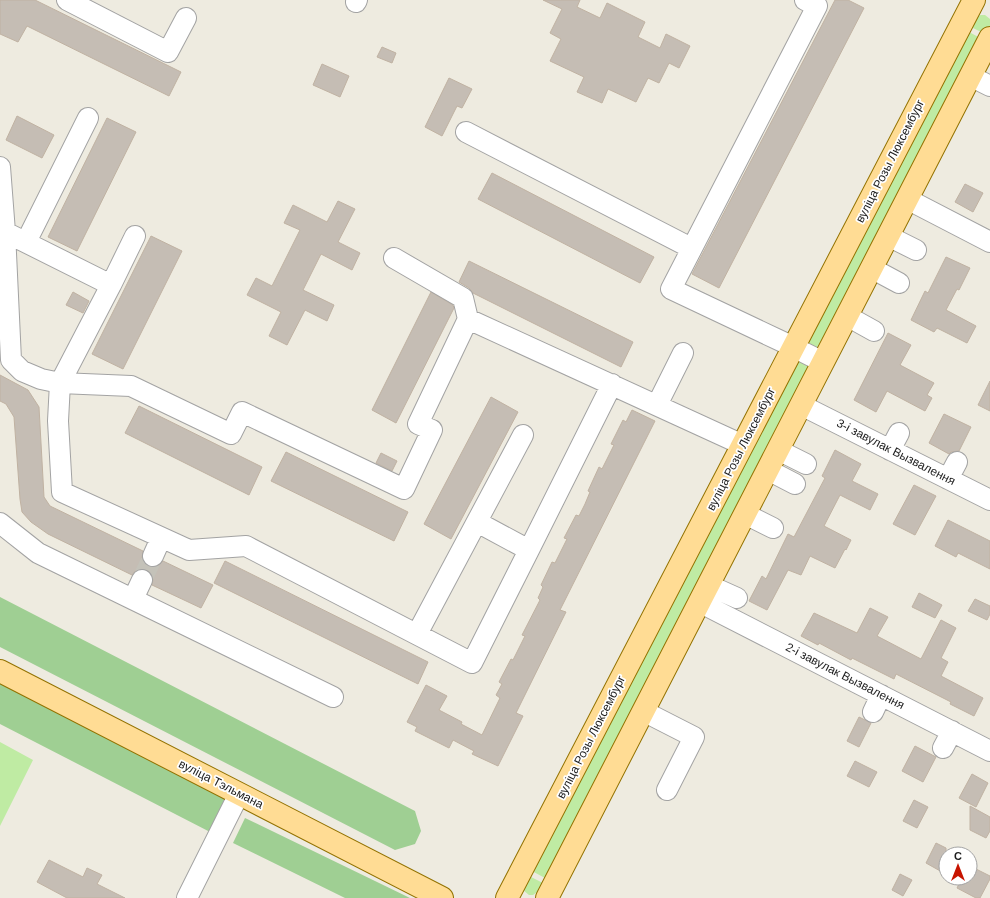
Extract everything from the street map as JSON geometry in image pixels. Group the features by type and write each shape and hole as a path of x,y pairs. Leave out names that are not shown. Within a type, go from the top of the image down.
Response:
{"main road":[{"name":"вуліца Розы Люксембург","path":"507,898 974,0"},
{"path":"547,898 990,38"},
{"name":"вуліца Тэльмана","path":"0,671 442,898"}],"street":[{"path":"67,0 168,52 186,18"},
{"path":"814,2 671,289 823,362"},
{"path":"970,76 990,86"},
{"path":"26,242 88,118"},
{"path":"466,132 691,248"},
{"path":"0,167 5,232 11,360 22,371 50,381 131,386 231,434 242,412 404,489 432,430 418,424 468,319 463,298 394,258"},
{"path":"907,198 990,242"},
{"path":"5,232 111,284"},
{"path":"135,236 111,284 50,381 58,421 62,492 189,550 246,546 472,664 612,384"},
{"path":"888,236 916,250"},
{"path":"871,268 899,283"},
{"path":"847,316 874,331"},
{"path":"468,319 743,445"},
{"path":"657,405 683,353"},
{"name":"3-і завулак Вызвалення","path":"801,404 895,441 959,473 990,500"},
{"path":"417,634 524,435"},
{"path":"778,450 806,464"},
{"path":"768,470 795,484"},
{"path":"745,514 773,528"},
{"path":"477,522 529,550"},
{"path":"0,523 38,553 333,697"},
{"path":"153,556 161,538"},
{"path":"133,599 142,580"},
{"path":"704,593 737,598"},
{"name":"2-і завулак Вызвалення","path":"704,593 884,698 947,740 990,751"},
{"path":"643,711 694,737 667,790"},
{"path":"187,898 239,794"}],"green space":[{"path":"985,15 990,19 990,29 987,35 971,27 978,16"},
{"path":"969,32 984,40 821,350 808,347 808,339"},
{"path":"800,361 810,366 545,878 530,870 797,363"},
{"path":"0,597 415,811 421,831 415,844 395,850 0,647"},
{"path":"0,683 229,801 212,833 0,724"},
{"path":"0,742 33,760 0,826"},
{"path":"245,818 410,898 345,898 233,843"},
{"path":"527,875 543,883 539,891 533,895 529,895 523,890"}],"building":[{"path":"0,0 35,0 181,72 169,96 27,26 18,42 0,34"},
{"path":"543,0 580,0 577,7 600,18 607,3 645,22 638,37 660,48 666,34 690,46 679,68 669,63 659,83 648,78 636,102 608,89 602,103 577,92 584,77 550,61 561,39 550,33 562,9"},
{"path":"835,0 848,0 864,8 719,288 692,274"},
{"path":"382,47 396,53 392,63 377,57"},
{"path":"322,64 349,76 340,97 313,85"},
{"path":"449,78 472,89 462,108 457,106 442,136 425,127"},
{"path":"17,116 54,135 42,158 6,140"},
{"path":"107,118 136,132 77,251 48,237"},
{"path":"492,173 654,257 640,283 478,199"},
{"path":"965,184 983,193 973,212 955,202"},
{"path":"338,201 355,209 338,242 360,253 352,270 321,254 303,290 334,305 327,321 305,310 287,345 269,336 281,312 247,295 256,278 272,286 300,230 284,223 293,205 327,222"},
{"path":"151,236 182,251 123,369 92,354"},
{"path":"946,257 970,268 959,290 957,289 946,310 976,326 967,343 937,328 934,332 911,320 925,291 928,293"},
{"path":"469,261 633,342 621,367 473,293 469,288 459,282"},
{"path":"73,292 89,301 83,313 66,305"},
{"path":"431,292 453,305 454,308 396,423 372,410"},
{"path":"888,333 911,345 900,365 934,383 927,395 932,398 925,411 887,391 876,412 854,400"},
{"path":"0,375 28,390 39,407 44,497 50,506 143,551 142,558 148,566 155,567 163,561 213,585 201,608 152,585 153,579 151,573 147,570 141,569 135,571 132,575 48,534 31,522 22,512 14,417 6,404 0,401"},
{"path":"990,381 990,411 978,405"},
{"path":"491,397 518,412 451,539 424,524"},
{"path":"139,406 262,467 249,495 125,433"},
{"path":"632,410 655,421 560,610 566,612 516,713 523,716 498,766 472,754 474,751 453,740 449,748 415,731 417,727 407,722 426,685 447,696 439,710 482,735 500,698 496,695 502,684 499,682 511,659 513,660 525,636 522,635 540,600 538,598 543,587 541,585 552,562 555,563 567,539 564,538 576,515 579,516 585,504 590,492 588,491 599,467 602,469 614,445 611,444 623,420 626,422"},
{"path":"944,414 971,427 959,451 951,452 949,454 929,443"},
{"path":"835,450 861,464 852,481 878,494 870,510 840,495 824,526 851,540 835,568 810,556 801,575 788,570 767,610 749,601 762,576 766,579 788,534 794,537 825,478 822,476"},
{"path":"286,452 408,512 394,541 271,481"},
{"path":"381,453 397,461 392,471 376,463"},
{"path":"914,485 936,496 915,535 893,524"},
{"path":"948,520 990,541 990,569 958,553 956,557 935,546"},
{"path":"225,561 428,662 418,684 214,583"},
{"path":"919,593 942,605 935,618 912,607"},
{"path":"975,599 990,606 990,614 987,620 968,611"},
{"path":"870,608 888,617 877,636 921,659 941,620 956,628 941,658 948,662 941,676 983,698 974,716 950,704 951,702 896,674 894,679 852,658 851,660 819,643 818,645 801,636 814,613 857,633"},
{"path":"859,717 871,723 859,747 847,741"},
{"path":"915,746 936,757 923,782 902,771"},
{"path":"855,761 877,772 869,787 847,776"},
{"path":"972,774 988,783 976,807 959,798"},
{"path":"914,800 928,807 917,828 903,821"},
{"path":"970,806 990,817 990,831 986,838 970,830"},
{"path":"936,843 942,846 938,846 938,870 926,863"},
{"path":"49,860 83,877 87,868 102,875 97,884 125,898 67,898 37,882"},
{"path":"978,870 990,876 990,879 980,898 976,898 957,888 958,886 978,886"},
{"path":"900,874 912,880 903,896 892,890"}],"tunnel":[{"path":"142,580 153,556"}]}
